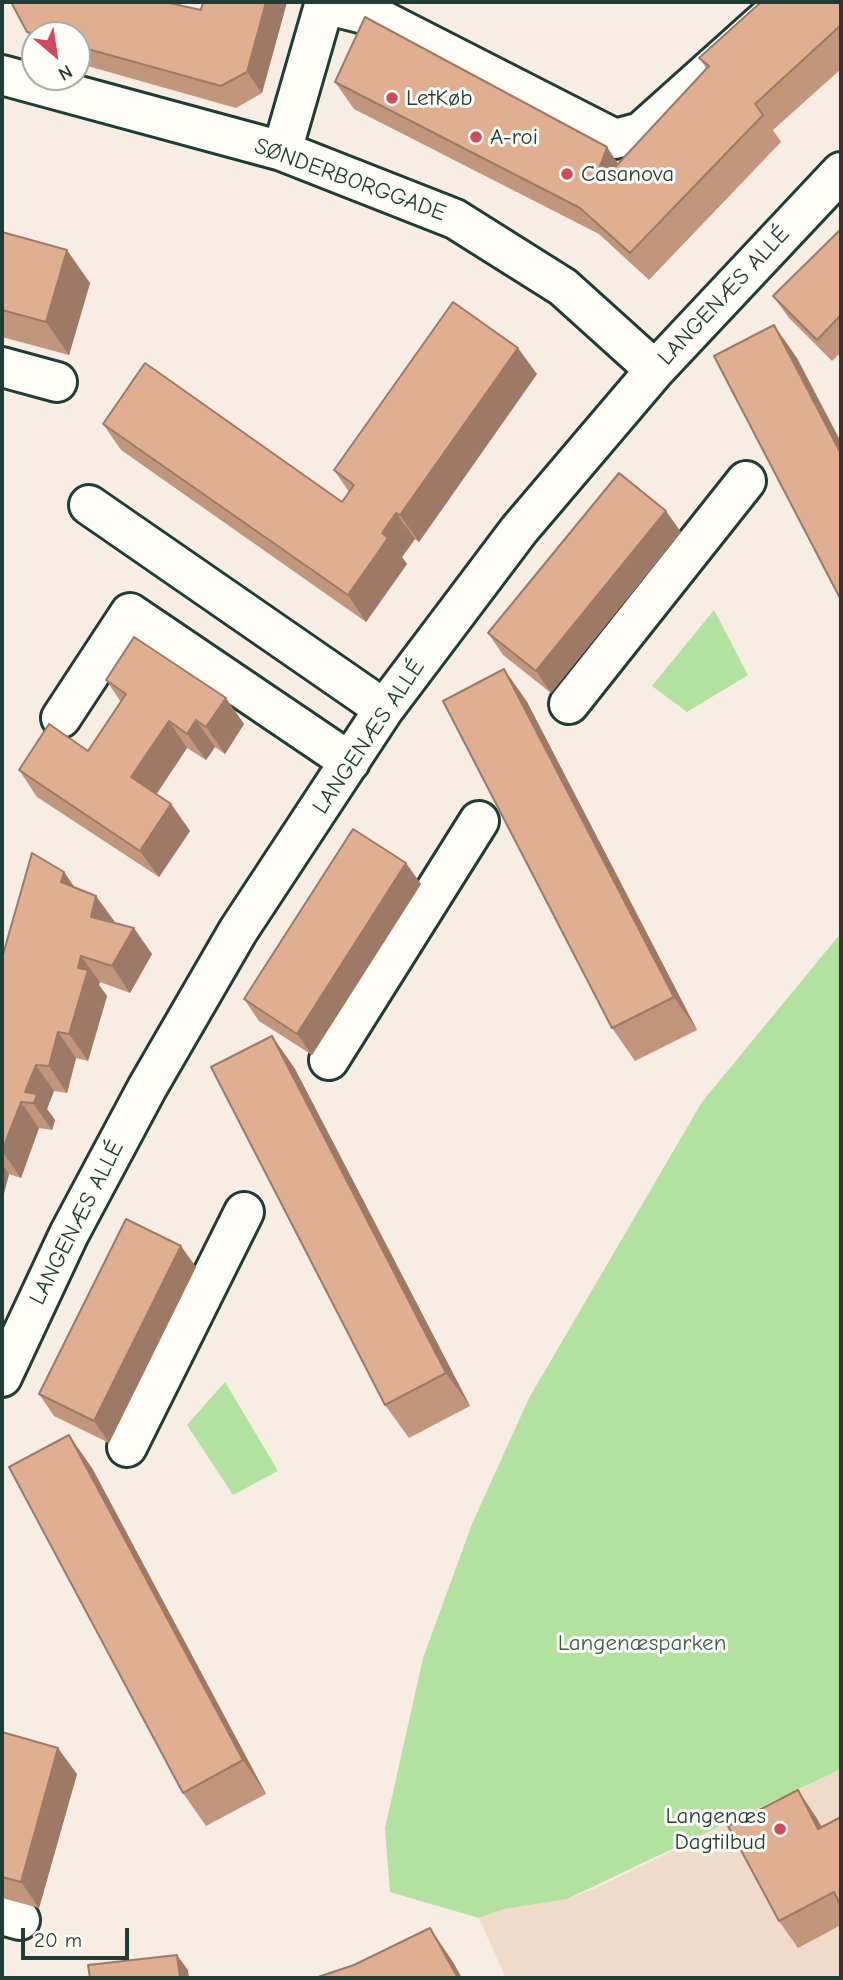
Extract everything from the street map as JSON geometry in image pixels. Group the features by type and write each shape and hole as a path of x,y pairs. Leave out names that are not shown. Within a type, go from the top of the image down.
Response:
{"street":[{"path":"282,151 325,3 376,17 615,139 641,132 786,2"},
{"name":"SØNDERBORGGADE","path":"4,78 282,151 455,219 563,288 655,370"},
{"name":"LANGENÆS ALLÉ","path":"4,1368 69,1234 147,1088 238,931 384,709 519,530 655,370 841,172"},
{"path":"2,367 57,382"},
{"path":"569,704 746,481"},
{"path":"89,505 384,709"},
{"path":"61,718 130,613 350,762"},
{"path":"329,1060 479,821"},
{"path":"127,1447 244,1212"}],"shaded area":[{"name":"Langenæs Dagtilbud","path":"841,1769 841,1978 506,1978 479,1918 504,1909 567,1899 596,1888"}],"green space":[{"path":"714,610 748,675 687,712 652,686"},
{"name":"Langenæsparken","path":"841,933 841,1769 567,1899 504,1909 479,1918 390,1892 385,1828 423,1658 472,1524 529,1398 702,1102"},
{"path":"225,1382 278,1471 233,1495 187,1425"}],"building":[{"path":"11,2 165,2 201,10 203,2 266,2 247,72 221,86 91,50 91,21 21,21"},
{"path":"761,2 841,2 841,25 755,104 763,115 630,253 580,208 335,82 365,17 607,147 598,172 604,179 709,66 699,58"},
{"path":"841,229 841,315 817,340 773,296"},
{"path":"2,232 67,250 46,322 2,310"},
{"path":"453,302 518,348 400,515 396,513 382,533 388,538 348,595 103,424 145,363 342,502 354,485 334,470"},
{"path":"774,325 841,454 841,600 714,356"},
{"path":"619,473 666,511 536,671 488,633"},
{"path":"134,637 226,698 206,727 196,720 187,734 169,721 131,777 171,804 140,851 19,770 49,724 88,751 126,694 106,680"},
{"path":"504,669 674,997 612,1028 443,701"},
{"path":"353,829 406,863 297,1034 244,999"},
{"path":"32,853 64,872 61,882 96,896 91,917 134,928 112,966 81,956 78,968 88,970 69,1034 58,1032 49,1066 36,1065 25,1092 37,1094 34,1103 21,1102 2,1151 2,958"},
{"path":"272,1036 446,1373 385,1405 211,1067"},
{"path":"126,1219 181,1246 94,1421 39,1394"},
{"path":"69,1435 243,1760 183,1793 9,1467"},
{"path":"2,1732 58,1748 21,1882 2,1877"},
{"path":"798,1790 818,1829 841,1817 841,1906 834,1892 779,1921 728,1826"},
{"path":"430,1928 458,1978 315,1978 354,1965"},
{"path":"177,1955 180,1978 90,1978 88,1965"}],"place":[{"name":"LetKøb","path":"392,98"},
{"name":"A-roi","path":"476,137"},
{"name":"Casanova","path":"567,174"},
{"name":"Langenæs Dagtilbud","path":"780,1829"}]}
